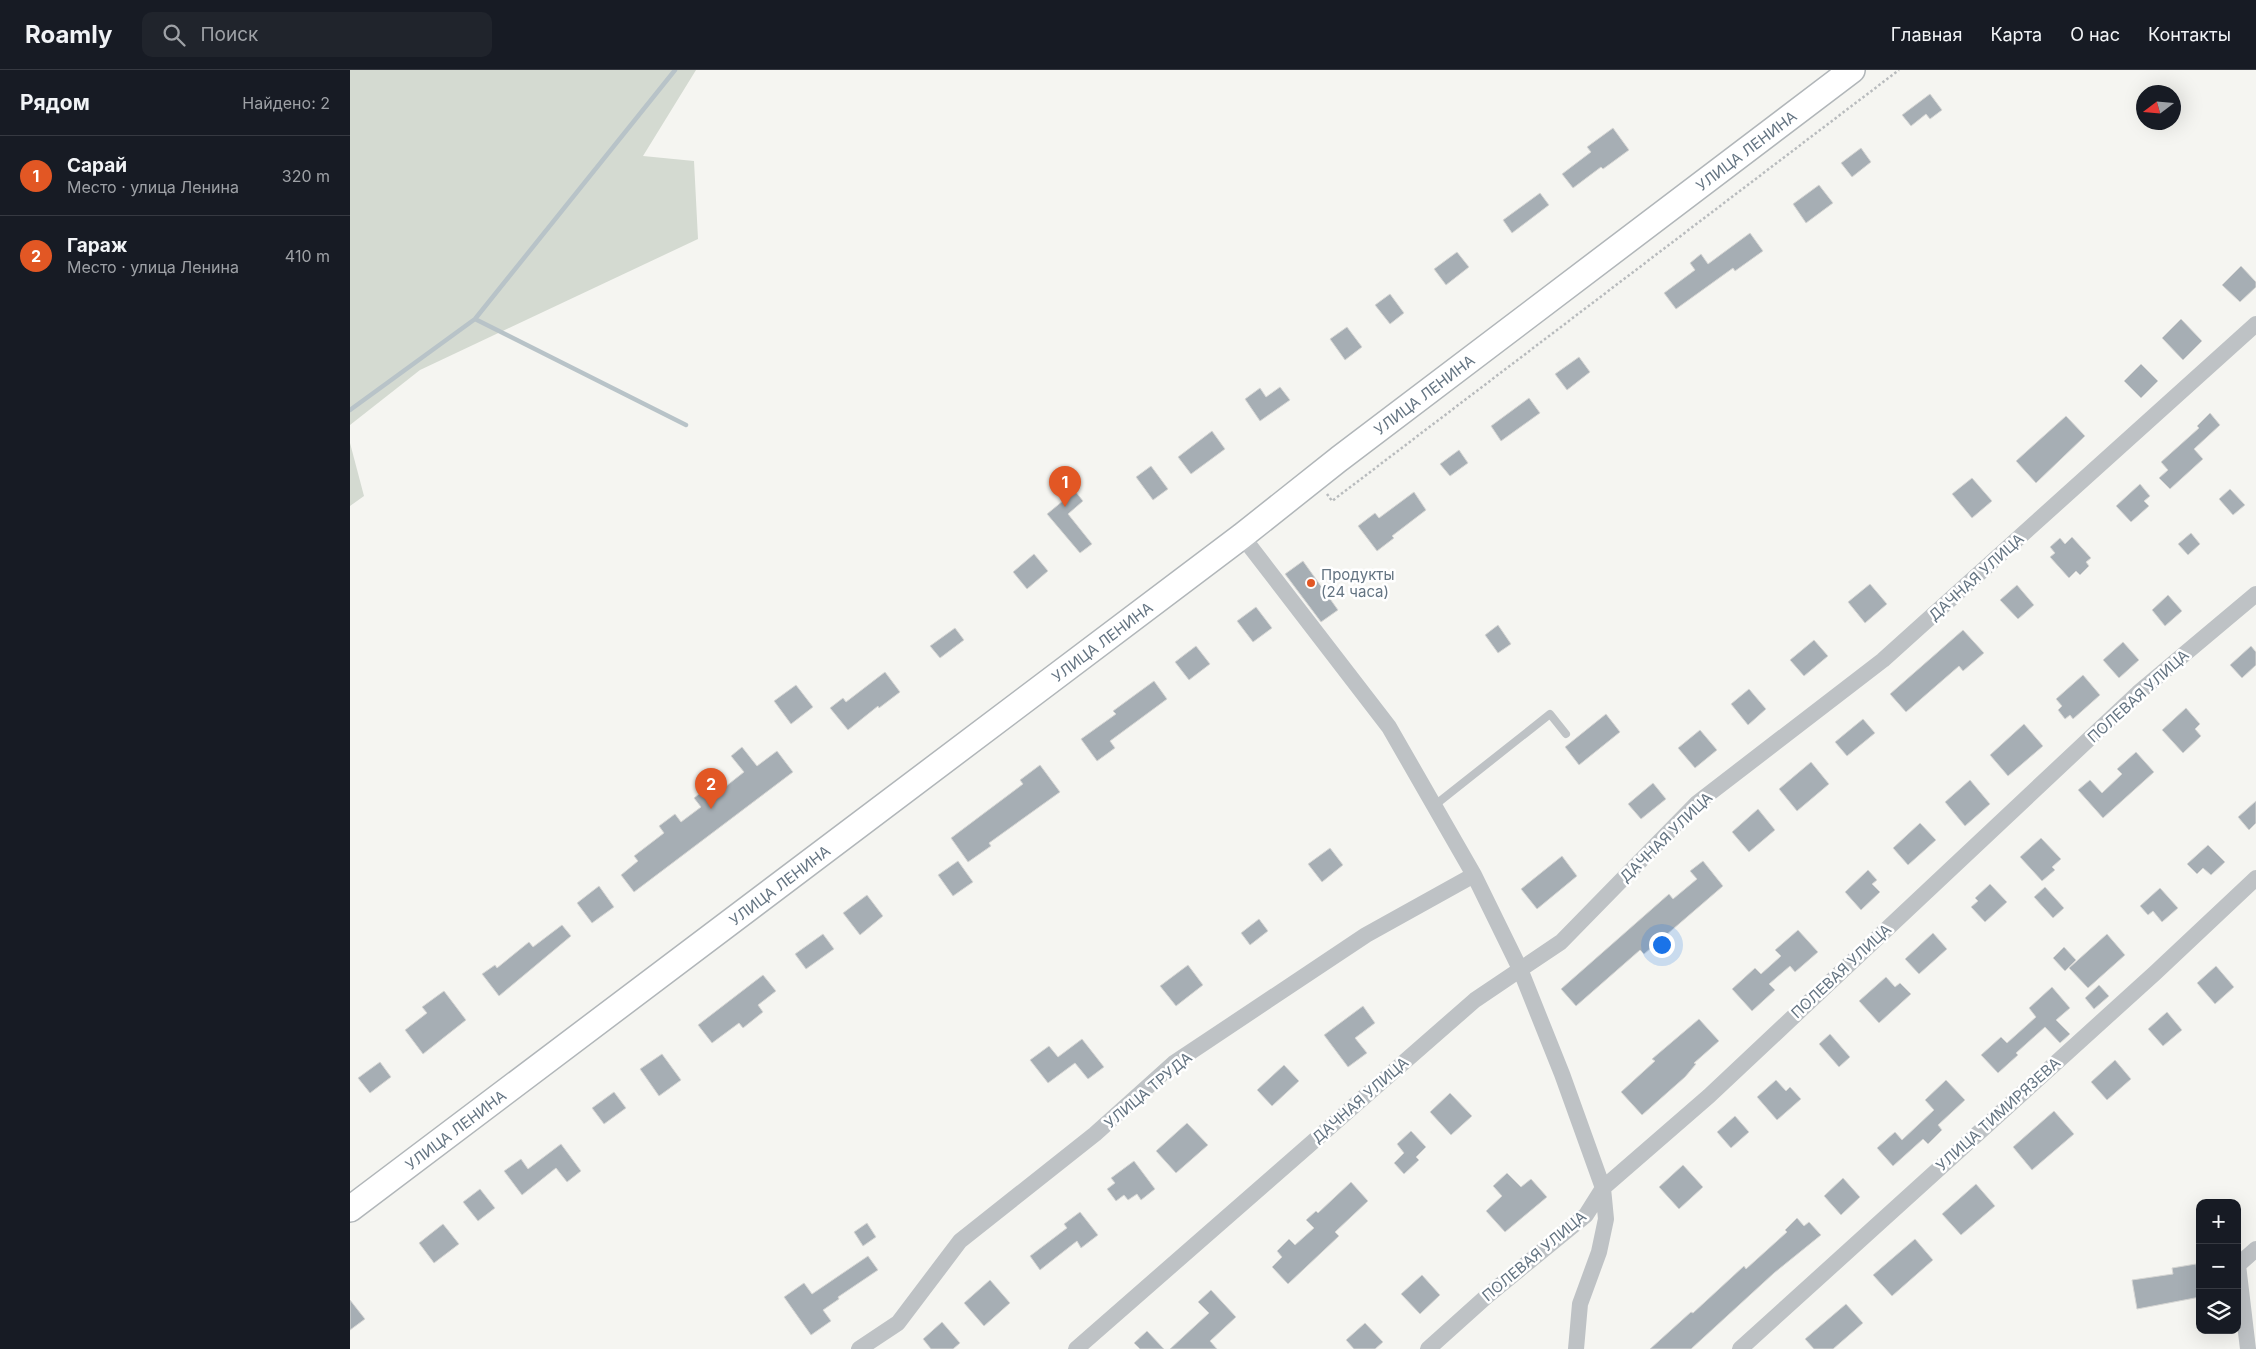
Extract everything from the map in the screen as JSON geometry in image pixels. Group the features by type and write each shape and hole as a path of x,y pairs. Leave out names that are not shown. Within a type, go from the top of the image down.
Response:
{"main road":[{"name":"УЛИЦА ЛЕНИНА","path":"350,1209 1242,536 1315,478 1852,70"}],"street":[{"name":"ДАЧНАЯ УЛИЦА","path":"1076,1349 1475,1000 1561,942 1697,803 1883,660 2256,324"},
{"path":"1242,536 1389,728 1474,875 1520,970 1562,1074 1603,1188 1606,1219 1599,1252 1580,1304 1576,1349"},
{"name":"ПОЛЕВАЯ УЛИЦА","path":"1428,1349 1487,1296 1586,1215 1603,1188 1709,1096 2138,693 2256,594"},
{"name":"УЛИЦА ТРУДА","path":"859,1349 898,1323 960,1241 1095,1134 1174,1063 1366,935 1474,875"},
{"name":"УЛИЦА ТИМИРЯЗЕВА","path":"1740,1349 2148,979 2256,878"},
{"path":"2241,1262 2256,1249"},
{"path":"2241,1289 2248,1349"}],"lane":[{"path":"1435,805 1550,714 1566,734"}],"path":[{"path":"1315,478 1332,501 1899,70"}],"shaded area":[{"path":"350,70 696,70 643,156 694,161 698,239 420,370 350,425"},
{"path":"350,443 364,496 350,506"}],"building":[{"path":"1930,94 1942,110 1930,119 1926,114 1911,126 1902,115"},
{"path":"1613,128 1629,150 1603,169 1601,167 1573,188 1562,174 1591,152 1587,147"},
{"path":"1861,148 1871,162 1852,177 1841,163"},
{"path":"1819,185 1833,203 1806,223 1793,204"},
{"path":"1540,193 1549,205 1512,233 1503,220"},
{"path":"1750,233 1763,251 1735,271 1733,268 1676,309 1664,293 1695,270 1690,263 1701,254 1708,264"},
{"path":"1457,252 1469,267 1446,285 1434,269"},
{"path":"2241,266 2256,282 2256,287 2240,302 2222,285"},
{"path":"1390,294 1404,313 1390,324 1375,305"},
{"path":"2181,319 2202,341 2183,360 2162,338"},
{"path":"1347,327 1362,347 1345,360 1330,339"},
{"path":"1579,357 1590,372 1567,390 1555,374"},
{"path":"2141,364 2158,381 2141,398 2124,381"},
{"path":"1280,387 1290,400 1260,421 1245,399 1260,388 1266,397"},
{"path":"1529,398 1540,413 1501,441 1491,426"},
{"path":"2210,413 2220,425 2194,449 2203,459 2170,489 2159,478 2168,470 2161,462 2199,428 2197,426"},
{"path":"2066,416 2085,436 2036,483 2016,461"},
{"path":"1212,431 1225,449 1191,474 1178,457"},
{"path":"1459,450 1468,463 1450,476 1440,464"},
{"path":"1151,466 1168,489 1153,500 1136,477"},
{"path":"1972,478 1992,501 1972,518 1952,494"},
{"path":"2140,484 2150,496 2144,501 2149,506 2131,522 2116,506"},
{"path":"2230,489 2245,505 2233,515 2219,499"},
{"path":"1075,491 1083,501 1068,514 1092,544 1080,553 1047,514"},
{"path":"1414,492 1426,510 1392,536 1394,538 1377,551 1358,526 1375,513 1379,518"},
{"path":"2191,533 2200,544 2188,555 2178,544"},
{"path":"2072,537 2091,558 2086,562 2089,566 2080,575 2076,571 2069,578 2050,557 2055,553 2050,547 2060,538 2065,544"},
{"path":"1034,554 1048,571 1027,589 1013,572"},
{"path":"1303,561 1338,610 1321,622 1285,574"},
{"path":"1870,584 1887,604 1865,623 1848,602"},
{"path":"2017,585 2034,605 2018,619 2000,600"},
{"path":"2168,595 2182,611 2165,626 2152,610"},
{"path":"1256,607 1272,628 1253,642 1237,621"},
{"path":"1498,625 1511,644 1498,653 1485,635"},
{"path":"955,628 964,640 940,658 930,646"},
{"path":"1963,630 1984,653 1963,671 1959,666 1906,712 1890,694"},
{"path":"1814,640 1828,656 1804,676 1790,660"},
{"path":"2123,642 2139,660 2119,678 2103,660"},
{"path":"1196,646 1210,664 1189,680 1175,662"},
{"path":"2251,646 2256,652 2256,665 2242,678 2230,665"},
{"path":"885,672 900,692 879,708 878,706 848,730 830,708 843,698 846,702"},
{"path":"2083,675 2100,695 2073,719 2070,715 2065,719 2058,710 2062,706 2056,699"},
{"path":"1154,681 1167,699 1110,741 1115,748 1097,761 1081,739 1116,714 1113,711"},
{"path":"796,685 813,707 791,724 774,701"},
{"path":"1749,689 1766,709 1748,725 1731,704"},
{"path":"2186,708 2200,724 2195,729 2201,736 2183,753 2162,730"},
{"path":"1606,714 1620,732 1579,765 1565,747"},
{"path":"1863,719 1875,733 1847,756 1835,742"},
{"path":"2024,724 2043,746 2008,776 1990,755"},
{"path":"1700,730 1717,750 1695,768 1678,748"},
{"path":"742,747 757,766 777,751 793,772 634,892 621,875 638,861 634,856 664,833 659,826 675,814 681,822 701,807 694,798 704,790 711,798 744,772 731,756"},
{"path":"2136,752 2154,772 2103,818 2078,790 2090,780 2102,793 2122,774 2117,769"},
{"path":"1811,762 1829,784 1797,811 1779,789"},
{"path":"1040,765 1060,792 989,843 991,846 968,862 951,838 1023,784 1020,780"},
{"path":"1970,780 1990,804 1965,826 1945,802"},
{"path":"1653,783 1666,799 1641,819 1628,804"},
{"path":"2256,801 2256,823 2249,830 2238,817"},
{"path":"1758,809 1775,830 1749,852 1732,832"},
{"path":"1920,823 1936,840 1908,865 1893,848"},
{"path":"2041,838 2061,859 2052,867 2055,870 2042,881 2020,857"},
{"path":"2208,845 2225,862 2211,875 2203,868 2197,874 2187,864"},
{"path":"1330,848 1343,865 1322,882 1308,864"},
{"path":"1562,856 1577,876 1537,909 1521,889"},
{"path":"958,861 973,882 953,896 938,875"},
{"path":"1703,861 1723,886 1644,954 1640,950 1576,1006 1561,989 1669,894 1673,899 1697,879 1690,871"},
{"path":"1868,870 1877,880 1872,884 1880,892 1861,910 1845,892"},
{"path":"1990,884 2007,902 1985,922 1971,907 1978,901 1975,898"},
{"path":"599,886 614,907 592,923 577,903"},
{"path":"2045,887 2064,908 2053,918 2034,897"},
{"path":"2160,888 2178,908 2162,922 2153,911 2148,915 2140,906"},
{"path":"867,895 883,916 860,935 843,913"},
{"path":"1259,919 1268,931 1250,945 1241,933"},
{"path":"562,925 571,936 499,996 482,974 495,965 497,968 529,942 533,947"},
{"path":"1798,930 1818,952 1795,972 1790,966 1769,984 1775,990 1752,1011 1732,989 1755,968 1761,974 1781,956 1775,950"},
{"path":"1933,933 1947,949 1919,974 1905,959"},
{"path":"823,934 834,949 806,969 795,954"},
{"path":"2107,934 2125,955 2088,988 2069,968"},
{"path":"2064,947 2076,960 2065,971 2053,958"},
{"path":"1188,965 1203,985 1176,1006 1160,986"},
{"path":"2216,966 2234,987 2215,1004 2197,983"},
{"path":"763,975 776,991 758,1005 763,1012 743,1028 739,1023 712,1043 698,1025"},
{"path":"1886,977 1895,987 1900,983 1911,994 1879,1023 1859,1001"},
{"path":"2099,985 2109,996 2094,1009 2085,998"},
{"path":"2052,987 2070,1008 2056,1020 2070,1034 2060,1043 2045,1027 2016,1053 2018,1055 1998,1073 1981,1055 2001,1037 2007,1043 2036,1017 2029,1008"},
{"path":"444,991 466,1020 423,1054 405,1030 427,1013 422,1007"},
{"path":"1363,1006 1375,1023 1355,1038 1367,1053 1348,1067 1324,1035"},
{"path":"2167,1012 2182,1030 2163,1046 2148,1029"},
{"path":"1699,1019 1719,1041 1694,1063 1696,1064 1685,1077 1642,1115 1621,1092 1655,1061 1652,1059"},
{"path":"1830,1034 1850,1057 1839,1067 1819,1044"},
{"path":"1082,1039 1104,1067 1088,1079 1075,1063 1048,1083 1030,1060 1049,1046 1058,1057"},
{"path":"662,1054 681,1080 659,1096 640,1069"},
{"path":"2115,1060 2131,1079 2107,1100 2091,1082"},
{"path":"380,1062 391,1077 370,1093 358,1078"},
{"path":"1284,1065 1299,1081 1272,1106 1257,1090"},
{"path":"1776,1080 1786,1091 1790,1087 1801,1099 1777,1120 1757,1097"},
{"path":"1946,1080 1965,1100 1938,1125 1942,1130 1928,1144 1923,1139 1893,1166 1877,1148 1895,1132 1902,1140 1934,1110 1925,1100"},
{"path":"614,1092 626,1108 604,1124 592,1108"},
{"path":"1450,1093 1472,1116 1451,1135 1430,1112"},
{"path":"2054,1111 2074,1134 2032,1170 2013,1147"},
{"path":"1735,1116 1749,1132 1731,1148 1717,1132"},
{"path":"1187,1123 1208,1145 1176,1173 1156,1151"},
{"path":"1411,1131 1426,1147 1416,1157 1419,1160 1404,1174 1394,1163 1404,1153 1397,1144"},
{"path":"561,1144 581,1171 567,1182 556,1168 522,1195 504,1171 521,1159 528,1169"},
{"path":"1134,1161 1155,1189 1141,1200 1137,1194 1128,1200 1124,1195 1116,1201 1107,1189 1115,1183 1111,1178"},
{"path":"1683,1165 1703,1187 1679,1209 1659,1187"},
{"path":"1507,1173 1521,1187 1531,1179 1547,1197 1505,1232 1486,1211 1502,1196 1493,1186"},
{"path":"1843,1178 1860,1197 1841,1215 1824,1196"},
{"path":"1351,1182 1368,1201 1335,1232 1339,1236 1288,1284 1272,1267 1282,1257 1277,1251 1289,1239 1295,1245 1314,1228 1306,1220 1316,1211 1318,1213"},
{"path":"1976,1184 1995,1206 1961,1235 1942,1214"},
{"path":"480,1189 495,1208 478,1221 463,1202"},
{"path":"1080,1212 1098,1235 1081,1248 1077,1241 1040,1270 1030,1256 1067,1228 1064,1224"},
{"path":"1797,1218 1804,1226 1809,1222 1821,1235 1774,1273 1691,1349 1650,1349 1744,1266 1746,1269 1787,1232 1785,1230"},
{"path":"867,1223 876,1237 863,1246 854,1232"},
{"path":"443,1224 459,1244 434,1263 419,1243"},
{"path":"1915,1239 1933,1260 1892,1296 1873,1275"},
{"path":"868,1256 878,1270 838,1297 839,1299 823,1310 831,1321 811,1335 784,1297 804,1283 812,1294"},
{"path":"2196,1264 2196,1298 2137,1309 2132,1280 2173,1274 2172,1268"},
{"path":"1422,1275 1440,1295 1420,1314 1401,1294"},
{"path":"990,1280 1010,1303 984,1326 964,1303"},
{"path":"1211,1290 1236,1317 1210,1341 1217,1349 1170,1349 1209,1313 1198,1302"},
{"path":"350,1300 365,1319 350,1330"},
{"path":"1846,1304 1863,1323 1833,1349 1814,1349 1805,1339"},
{"path":"942,1322 960,1343 953,1349 931,1349 923,1339"},
{"path":"1365,1323 1383,1342 1375,1349 1354,1349 1346,1340"},
{"path":"1147,1331 1164,1349 1140,1349 1134,1343"}],"waterway":[{"path":"350,410 475,319 675,70"},
{"path":"475,319 686,425"}],"place":[{"name":"Сарай","path":"1065,507"},
{"name":"Продукты (24 часа)","path":"1311,583"},
{"name":"Гараж","path":"711,809"}]}
